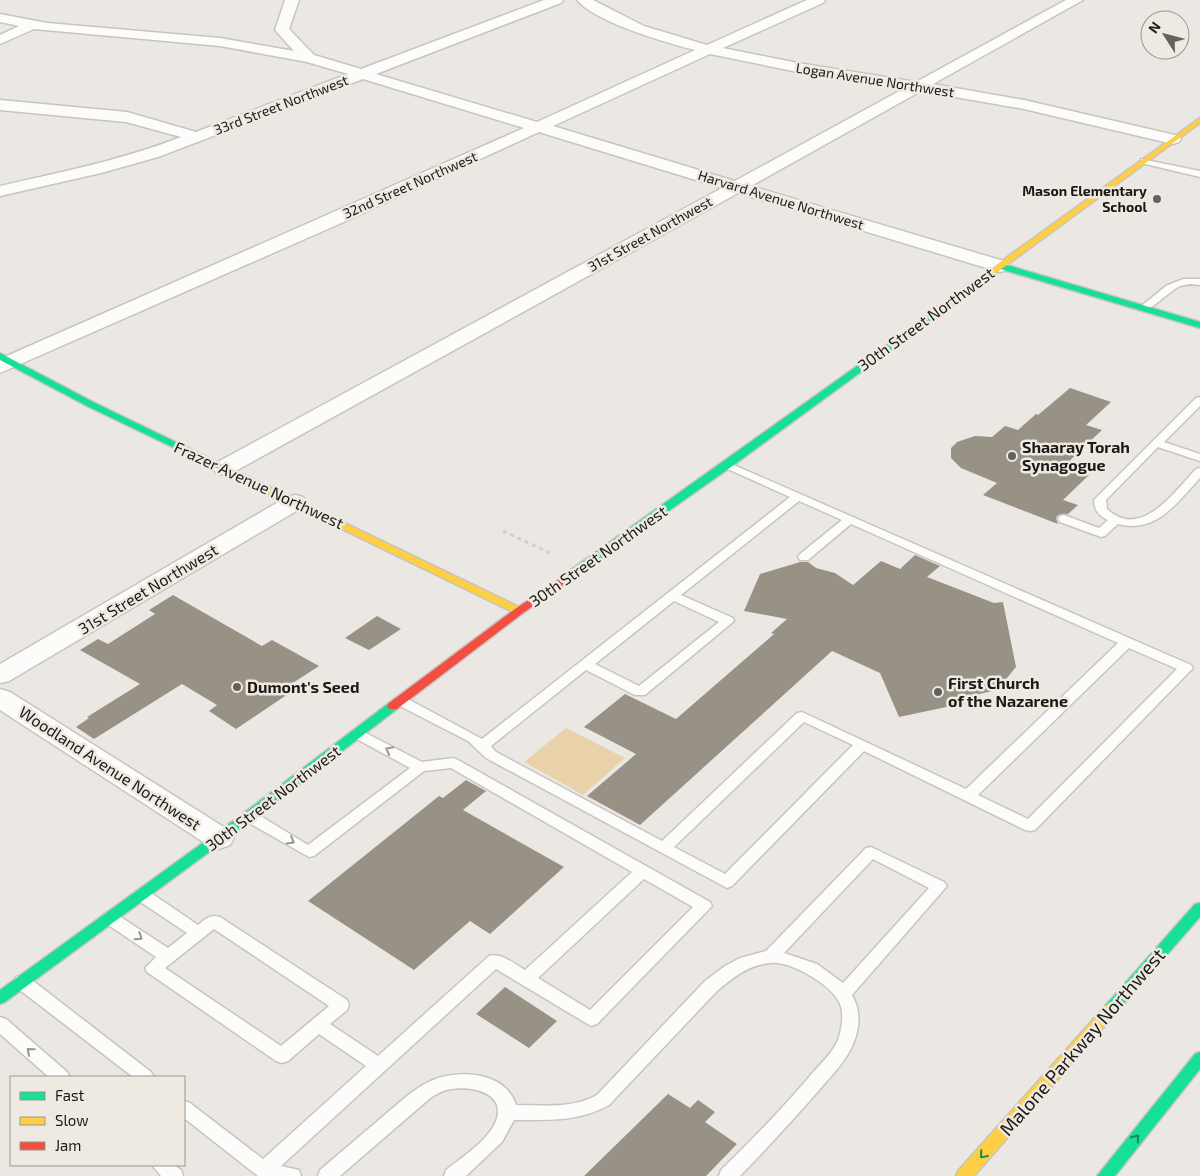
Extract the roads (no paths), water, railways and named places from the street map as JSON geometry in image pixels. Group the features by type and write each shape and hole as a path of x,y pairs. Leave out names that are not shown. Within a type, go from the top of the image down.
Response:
{"main road":[{"name":"30th Street Northwest","path":"0,998 249,816 519,611 727,465 1200,120"},
{"name":"Harvard Avenue Northwest","path":"1000,266 1200,325"},
{"name":"Frazer Avenue Northwest","path":"6,366 224,468 519,611"},
{"name":"Malone Parkway Northwest","path":"964,1176 1200,908"},
{"path":"1105,1176 1200,1058"}],"street":[{"path":"282,30 292,0"},
{"name":"33rd Street Northwest","path":"0,191 118,164 197,137 556,0"},
{"name":"Logan Avenue Northwest","path":"584,0 633,27 709,49 794,68 1018,103 1173,139"},
{"name":"32nd Street Northwest","path":"6,366 818,0"},
{"name":"31st Street Northwest","path":"224,468 1076,0"},
{"path":"0,18 31,25 220,42 282,30"},
{"path":"0,40 31,25"},
{"path":"282,30 309,58"},
{"name":"Harvard Avenue Northwest","path":"220,42 309,58 1000,266"},
{"path":"0,105 127,118 197,137"},
{"name":"31st Street Northwest","path":"0,675 295,502"},
{"name":"Woodland Avenue Northwest","path":"0,698 219,838"}],"lane":[{"path":"1144,161 1200,174"},
{"path":"1144,308 1172,284 1200,282"},
{"path":"1199,474 1153,519 1136,523 1115,520 1102,511 1100,500 1200,400"},
{"path":"1156,443 1200,458"},
{"path":"664,848 802,716 1030,826 1186,668 727,465"},
{"path":"482,746 798,496"},
{"path":"804,557 850,519"},
{"path":"1064,519 1101,533 1115,520"},
{"path":"585,664 640,692 728,621 672,595"},
{"path":"968,796 1127,642"},
{"path":"401,701 472,738 491,755 727,882 862,744"},
{"path":"358,734 420,767"},
{"path":"249,816 309,852 420,767 453,763 704,906 590,1019 495,960 264,1170"},
{"path":"771,956 871,852 939,886 843,994"},
{"path":"526,979 642,871"},
{"path":"142,895 199,933"},
{"path":"110,918 168,956"},
{"path":"214,921 341,1004 282,1056 153,968 199,933 214,921"},
{"path":"507,1112 576,1110 596,1104 613,1090 717,980 746,962 771,956 783,958 815,971 830,981 843,994 850,1010 851,1018 848,1035 840,1050 797,1104 728,1176"},
{"path":"22,982 144,1076"},
{"path":"0,1024 60,1076"},
{"path":"318,1025 379,1066"},
{"path":"327,1176 412,1103 437,1085 457,1081 478,1082 487,1085 502,1096 506,1103 507,1112 505,1120 494,1137 453,1176"},
{"path":"185,1109 264,1170 292,1176"},
{"path":"162,1166 174,1176"}],"place":[{"name":"Mason Elementary School","path":"1157,199"},
{"name":"Shaaray Torah Synagogue","path":"1012,456"},
{"name":"Dumont's Seed","path":"237,687"},
{"name":"First Church of the Nazarene","path":"938,692"}]}
